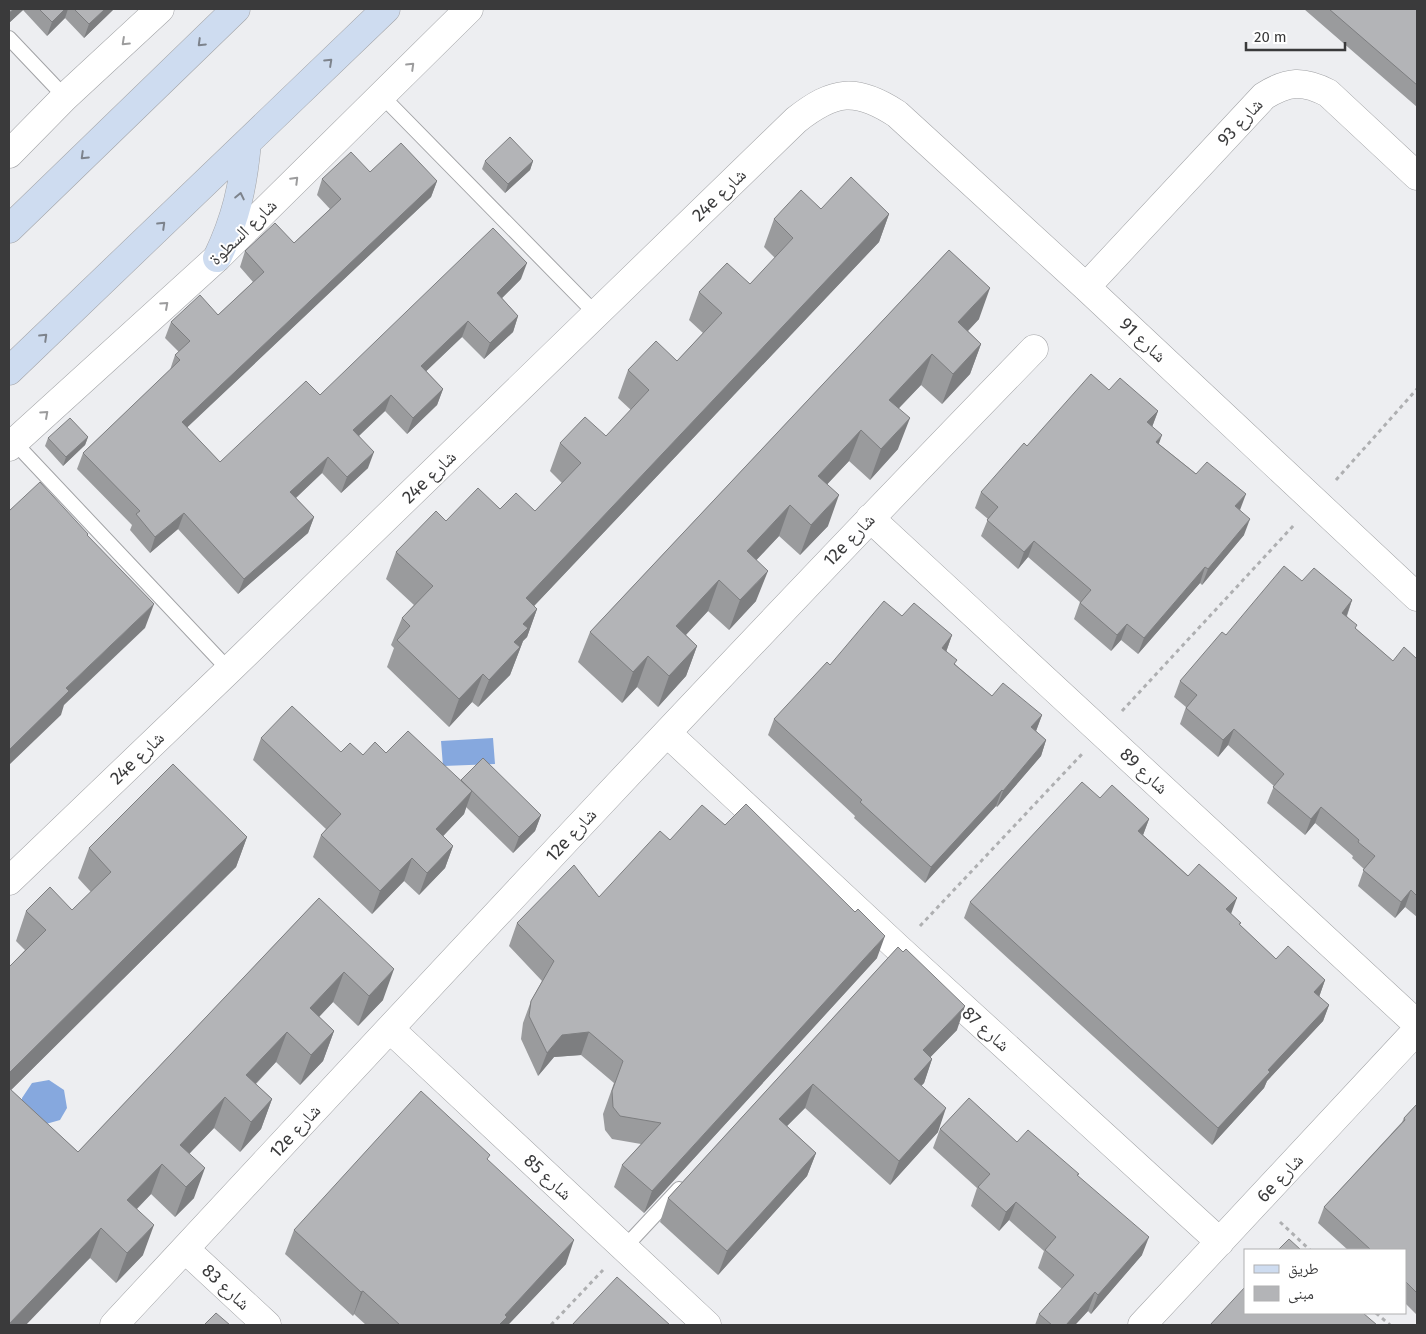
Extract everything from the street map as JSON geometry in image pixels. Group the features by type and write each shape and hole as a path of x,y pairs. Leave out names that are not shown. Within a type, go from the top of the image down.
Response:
{"main road":[{"path":"9,229 236,9"},
{"path":"9,371 386,9"},
{"path":"217,258 230,230 239,202 245,172 247,143"}],"street":[{"path":"9,154 65,97 160,9"},
{"name":"شارع السطوة","path":"11,444 217,258 469,9"},
{"name":"شارع 93","path":"1086,287 1264,96 1278,87 1296,83 1313,85 1328,93 1417,176"},
{"name":"24e شارع","path":"9,881 796,120 815,106 837,97 860,95"},
{"name":"شارع 91","path":"860,95 878,102 897,114 1086,287 1417,597"},
{"name":"12e شارع","path":"114,1325 667,733 870,518 1034,350"},
{"name":"شارع 89","path":"870,518 1417,1024"},
{"name":"شارع 87","path":"667,733 895,952 1220,1242"},
{"name":"شارع 85","path":"390,1029 707,1325"},
{"name":"6e شارع","path":"1142,1325 1417,1030"},
{"name":"شارع 83","path":"185,1249 267,1325"}],"lane":[{"path":"9,38 65,97"},
{"path":"381,95 596,314"},
{"path":"11,444 229,670"},
{"path":"624,1248 684,1182"}],"path":[{"path":"895,952 1103,733 1417,389"},
{"path":"1258,1202 1309,1249"},
{"path":"551,1325 624,1248"},
{"path":"1377,1314 1390,1325"}],"water":[{"path":"493,738 495,764 443,766 441,741"},
{"path":"49,1080 64,1090 67,1108 60,1120 39,1126 22,1108 22,1098 32,1083"}],"building":[{"path":"39,9 65,9 52,22"},
{"path":"74,9 105,9 89,24"},
{"path":"1329,9 1417,9 1417,85"},
{"path":"510,137 533,161 508,184 485,161"},
{"path":"401,143 437,181 182,422 220,462 306,381 320,395 493,228 527,263 497,293 518,316 490,343 468,321 421,366 443,389 413,418 391,395 353,430 374,452 347,477 328,457 290,492 314,517 244,579 184,513 155,537 136,514 140,511 83,453 180,360 175,355 190,341 171,322 200,295 218,315 264,272 245,251 275,223 294,243 341,199 322,179 351,152 370,172"},
{"path":"851,177 889,214 526,598 537,609 523,624 528,628 514,642 520,647 489,680 483,674 459,699 397,640 410,626 402,618 433,586 396,552 436,511 446,521 478,488 500,509 516,493 535,511 581,463 560,443 585,417 606,436 649,390 628,370 656,341 677,361 722,313 699,292 727,263 750,284 793,238 774,219 801,190 821,209"},
{"path":"949,250 990,288 958,322 981,344 953,374 932,354 889,400 910,418 881,449 861,430 818,476 839,495 811,525 790,505 747,551 768,571 740,600 719,580 676,626 697,646 669,676 648,656 633,672 590,632"},
{"path":"1091,374 1109,390 1120,378 1158,411 1147,422 1162,435 1156,442 1196,474 1207,462 1246,494 1235,506 1250,519 1208,569 1205,567 1144,638 1127,624 1117,635 1080,603 1091,590 1034,541 1024,552 987,520 998,507 981,492 1024,443 1027,446"},
{"path":"70,418 88,437 66,457 48,438"},
{"path":"40,482 87,535 154,604 66,688 69,691 9,750 9,511"},
{"path":"1284,566 1302,581 1314,568 1352,600 1342,613 1357,625 1355,628 1393,661 1404,647 1417,659 1417,896 1411,890 1401,902 1363,870 1375,856 1358,842 1359,840 1321,807 1311,819 1273,787 1284,774 1234,729 1223,740 1186,708 1197,695 1180,681 1222,632 1226,635"},
{"path":"884,601 902,616 914,603 952,635 942,648 957,660 954,664 992,696 1003,683 1042,715 1031,727 1046,740 1003,791 931,867 774,719 827,662 830,665"},
{"path":"292,706 341,752 350,743 363,755 375,742 386,753 408,731 472,791 436,829 453,846 427,873 412,858 380,891 321,835 341,814 261,738"},
{"path":"483,758 541,815 519,837 461,780"},
{"path":"173,764 247,837 9,1073 9,967 46,930 26,911 50,887 72,910 111,872 89,848"},
{"path":"1082,782 1100,798 1112,785 1149,819 1138,831 1188,876 1199,864 1237,898 1226,909 1276,959 1288,946 1325,980 1314,992 1329,1005 1268,1070 1270,1072 1218,1128 970,902"},
{"path":"746,804 855,912 858,909 885,936 652,1191 622,1165 661,1123 620,1116 613,1107 612,1091 623,1061 589,1032 562,1035 547,1053 529,1016 531,1001 554,961 517,923 574,865 599,897 660,831 670,840 702,805 725,825"},
{"path":"319,898 394,969 369,996 344,972 310,1008 334,1031 311,1055 287,1032 246,1075 272,1099 251,1122 225,1097 180,1145 205,1168 186,1187 162,1164 127,1200 154,1225 127,1253 101,1228 9,1324 9,1088 78,1152"},
{"path":"898,947 903,952 906,949 965,1006 923,1050 932,1059 914,1079 946,1108 899,1161 813,1084 779,1119 816,1153 727,1251 668,1198"},
{"path":"421,1091 490,1155 487,1159 574,1240 505,1315 507,1317 499,1325 400,1325 294,1230"},
{"path":"969,1098 1017,1142 1028,1130 1149,1237 1098,1295 1095,1292 1066,1325 1052,1325 1039,1314 1074,1275 1045,1250 1056,1237 1016,1202 1006,1212 978,1187 990,1174 940,1129"},
{"path":"1417,1104 1417,1293 1406,1282 1406,1249 1370,1249 1324,1207 1405,1120 1404,1118"},
{"path":"1289,1239 1300,1249 1279,1249"},
{"path":"617,1277 670,1325 572,1325"},
{"path":"1244,1288 1244,1314 1364,1314 1377,1325 1210,1325"},
{"path":"216,1313 230,1325 204,1325"}]}
